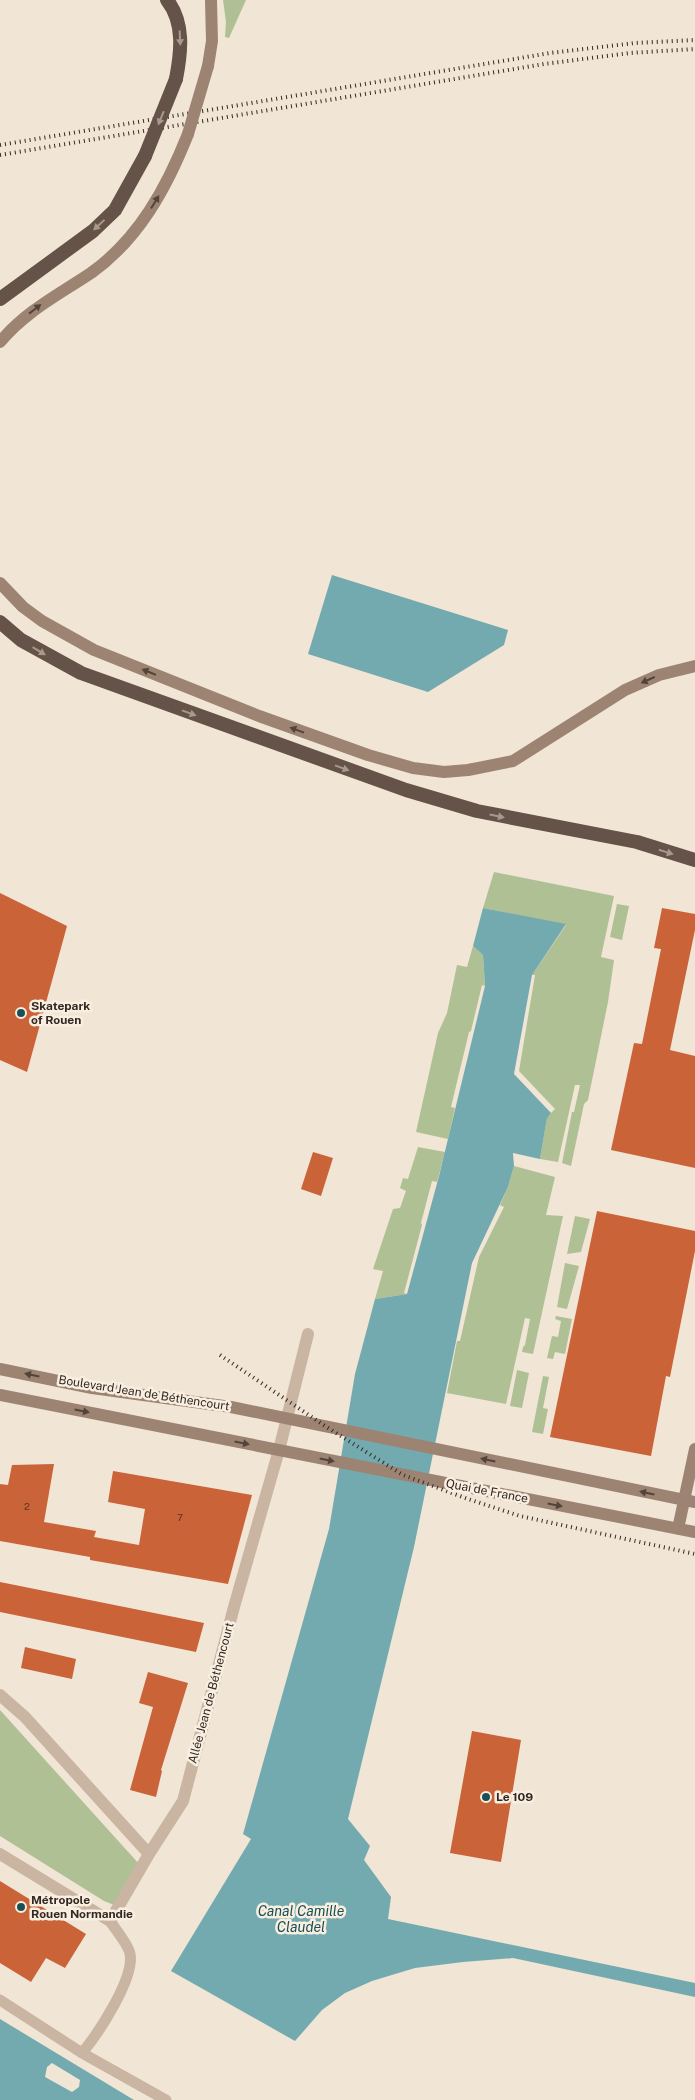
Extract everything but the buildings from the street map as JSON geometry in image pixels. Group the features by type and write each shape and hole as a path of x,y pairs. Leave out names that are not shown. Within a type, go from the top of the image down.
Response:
{"highway":[{"path":"0,299 93,231 115,210 145,156 176,79 181,57 180,34 176,15 167,0"},
{"path":"0,622 21,640 81,673 413,792 477,811 637,842 695,860"}],"main road":[{"path":"0,342 35,308 92,272 117,251 141,225 160,194 181,150 208,66 212,41 211,0"},
{"path":"0,583 23,607 42,621 94,650 259,716 359,752 413,768 444,772 468,770 513,761 625,690 659,675 695,666"},
{"name":"Boulevard Jean de Béthencourt","path":"0,1369 92,1388 231,1407 287,1418"},
{"path":"0,1395 279,1450"},
{"path":"287,1418 690,1501"},
{"path":"678,1529 690,1501 695,1449"},
{"name":"Quai de France","path":"279,1450 695,1532"}],"street":[{"name":"Allée Jean de Béthencourt","path":"110,1921 149,1854 183,1801 230,1620 279,1450 308,1334"},
{"path":"0,1695 25,1717 149,1854"},
{"path":"0,1854 110,1921 130,1953 129,1971 110,2013 82,2053"},
{"path":"0,2000 82,2053 166,2100"}],"green space":[{"path":"223,0 246,0 229,38 225,37 226,22"},
{"path":"494,872 614,896 601,957 614,960 608,1002 588,1100 584,1104 571,1166 562,1163 572,1112 574,1112 580,1085 575,1085 558,1162 540,1159 547,1117 555,1109 519,1071 535,975 532,975 566,925 483,908"},
{"path":"617,904 629,906 622,940 610,937"},
{"path":"473,946 483,955 485,986 482,985 471,1031 469,1032 451,1107 455,1108 448,1139 416,1132 438,1033 447,1013 457,965 467,967"},
{"path":"418,1147 445,1152 437,1182 432,1181 404,1293 407,1294 375,1299 383,1271 373,1269 393,1209 400,1208 406,1191 400,1188 403,1178 408,1179"},
{"path":"514,1166 555,1177 546,1215 563,1216 533,1354 522,1352 530,1319 525,1318 506,1404 447,1393 457,1341 460,1341 479,1257 504,1207 500,1205"},
{"path":"575,1216 590,1219 581,1252 567,1254"},
{"path":"565,1263 579,1266 567,1309 557,1307"},
{"path":"556,1316 572,1319 565,1354 555,1352 553,1359 547,1358 552,1336 558,1337 561,1321 555,1319"},
{"path":"517,1370 529,1373 522,1408 510,1406"},
{"path":"543,1376 549,1377 543,1408 548,1409 543,1434 532,1432"},
{"path":"0,1710 140,1865 114,1905 104,1901 0,1836"}],"water":[{"path":"332,575 508,630 504,645 428,692 308,654"},
{"name":"Canal Camille Claudel","path":"483,908 566,924 532,975 514,1074 551,1113 547,1118 540,1159 513,1153 514,1166 508,1187 472,1263 414,1547 348,1819 370,1846 364,1860 391,1897 388,1919 695,1983 695,1997 513,1958 463,1962 415,1968 372,1981 345,1993 322,2010 295,2041 171,1971 251,1839 243,1834 329,1529 355,1374 375,1299 407,1294 439,1176 485,986 483,955 473,946"},
{"path":"0,2019 134,2100 0,2100"}],"pier":[{"path":"52,2063 80,2080 79,2087 72,2092 45,2077 47,2067"}],"railway":[{"path":"0,145 550,53 635,43 695,40"},
{"path":"0,155 544,64 630,53 695,49"},
{"path":"220,1355 325,1426 403,1475 520,1516 695,1554"}],"place":[{"name":"Skatepark of Rouen","path":"21,1013"},
{"name":"Le 109","path":"486,1797"},
{"name":"Métropole Rouen Normandie","path":"21,1907"}]}
